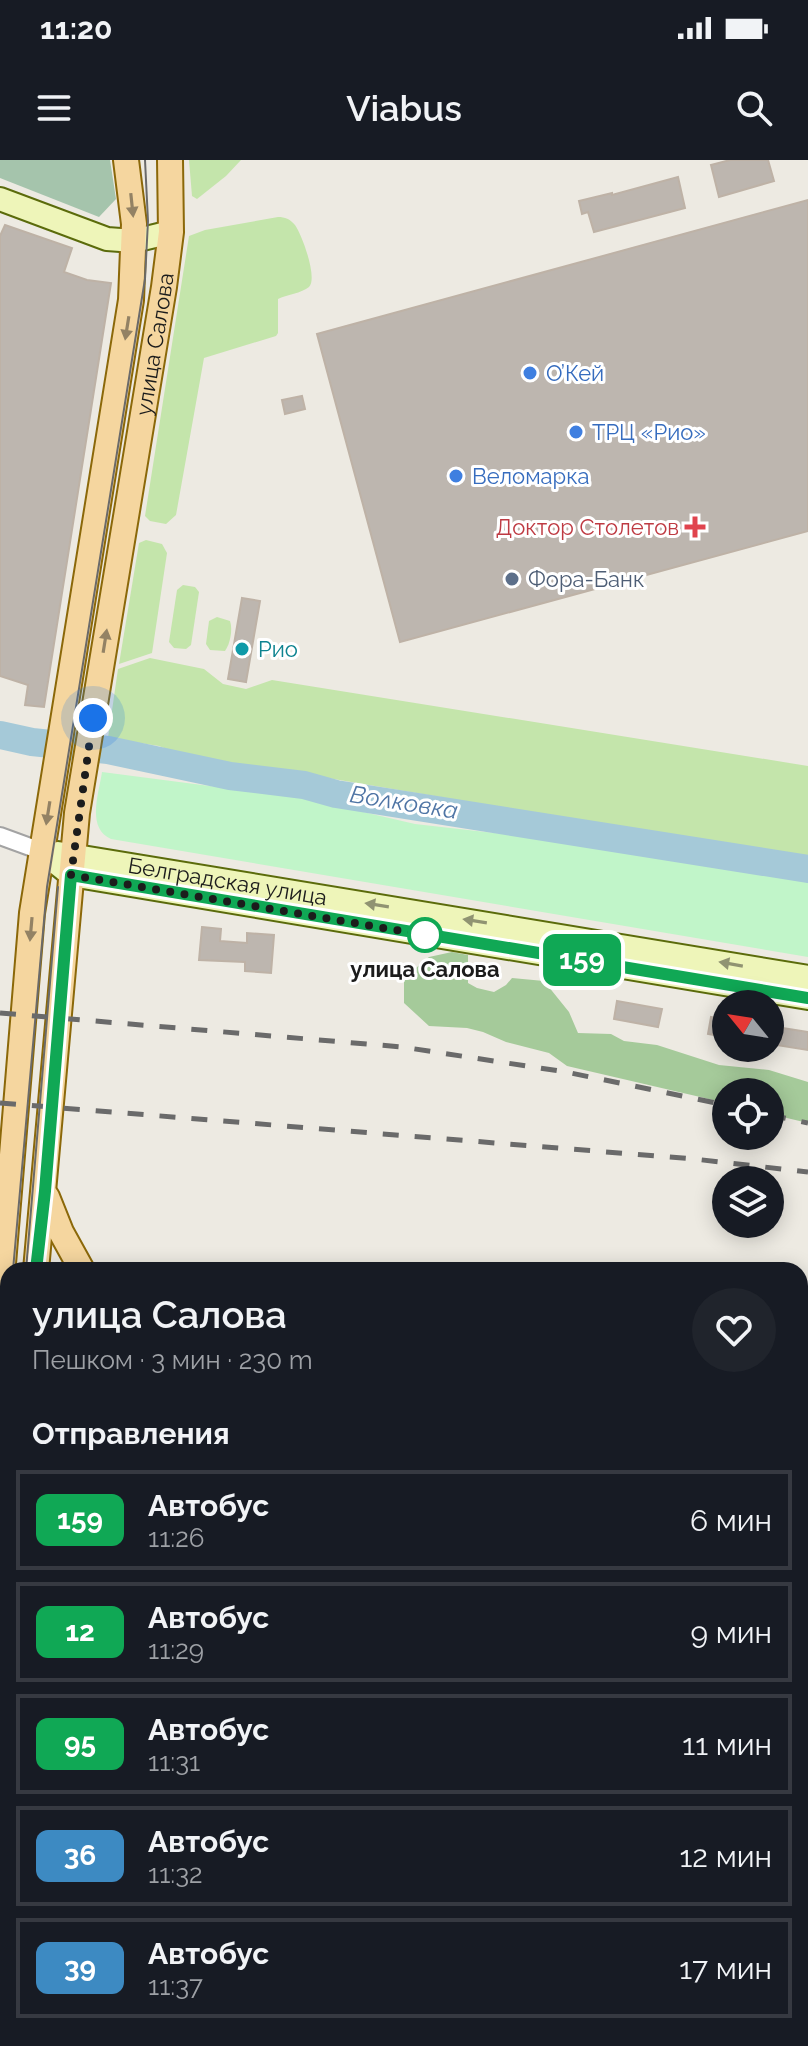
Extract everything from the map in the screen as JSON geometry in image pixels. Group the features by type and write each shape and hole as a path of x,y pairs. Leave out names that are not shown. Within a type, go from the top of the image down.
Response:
{"main road":[{"name":"улица Салова","path":"41,851 131,300 134,241 126,160"},
{"name":"улица Салова","path":"72,865 83,779 171,232 170,160"},
{"path":"2,1262 32,913 41,851"},
{"path":"37,1262 72,865"},
{"path":"45,1191 61,1232 78,1262"}],"street":[{"path":"0,199 107,239 134,241 171,232"},
{"path":"0,836 41,851"},
{"name":"Белградская улица","path":"41,851 72,865 808,998"},
{"name":"Белградская улица","path":"72,865 808,977"}],"green space":[{"path":"0,160 110,160 116,199 99,217 0,178"},
{"path":"189,160 241,160 197,199 192,196"},
{"path":"278,217 289,220 298,230 312,275 309,287 278,299 276,336 204,358 176,515 166,524 150,521 145,516 189,236 205,230"},
{"path":"146,540 162,544 167,553 152,653 119,664 139,543"},
{"path":"183,585 195,587 199,592 191,645 186,649 174,648 169,642 177,590"},
{"path":"217,617 230,621 231,625 225,651 210,650 206,644 209,621"},
{"path":"150,658 204,669 223,684 246,689 272,680 808,766 808,859 286,771 250,769 187,757 159,746 108,738 118,669"},
{"path":"102,772 303,798 415,824 512,835 808,880 808,957 111,839 103,834 96,819"},
{"path":"452,952 468,955 468,983 494,992 512,978 544,981 569,1012 578,1033 611,1034 624,1041 657,1045 719,1065 769,1070 808,1082 808,1123 784,1117 784,1078 712,1078 712,1100 567,1066 549,1053 506,1042 483,1032 429,1026 404,1003 404,978 429,957"}],"building":[{"path":"730,160 768,160 774,181 719,197 711,165"},
{"path":"678,177 685,208 594,232 588,212 582,214 579,201"},
{"name":"ТРЦ «Рио»","path":"808,200 808,531 400,642 317,334"},
{"path":"5,225 72,248 64,272 87,280 111,283 44,707 25,705 28,685 0,676 0,236"},
{"path":"302,396 305,409 285,414 282,400"},
{"name":"Рио","path":"242,598 260,601 246,682 228,679"},
{"path":"202,927 221,929 220,941 247,943 247,933 274,935 271,973 245,971 245,962 199,960"},
{"path":"617,1001 662,1009 658,1027 614,1019"},
{"path":"711,1017 712,1017 712,1035 708,1034"},
{"path":"784,1028 808,1032 808,1050 784,1046"}],"waterway":[{"name":"Волковка","path":"0,735 32,742 108,750 230,776 304,785 336,794 808,869"}],"tram line":[{"path":"14,1262 47,887 145,279 148,221 145,160"},
{"path":"27,1262 58,887"}],"railway":[{"path":"0,1013 402,1047 566,1072 712,1102"},
{"path":"0,1103 694,1159 808,1172"},
{"path":"784,1118 808,1123"}],"bus line":[{"name":"159","path":"37,1262 71,875 808,998"}],"place":[{"name":"О’Кей","path":"530,373"},
{"name":"ТРЦ «Рио»","path":"576,432"},
{"name":"Веломарка","path":"456,476"},
{"name":"Доктор Столетов","path":"695,527"},
{"name":"Фора-Банк","path":"512,579"},
{"name":"Рио","path":"242,649"},
{"name":"улица Салова","path":"425,935"}],"route":[{"path":"93,718 77,813 71,875 425,935"}]}
